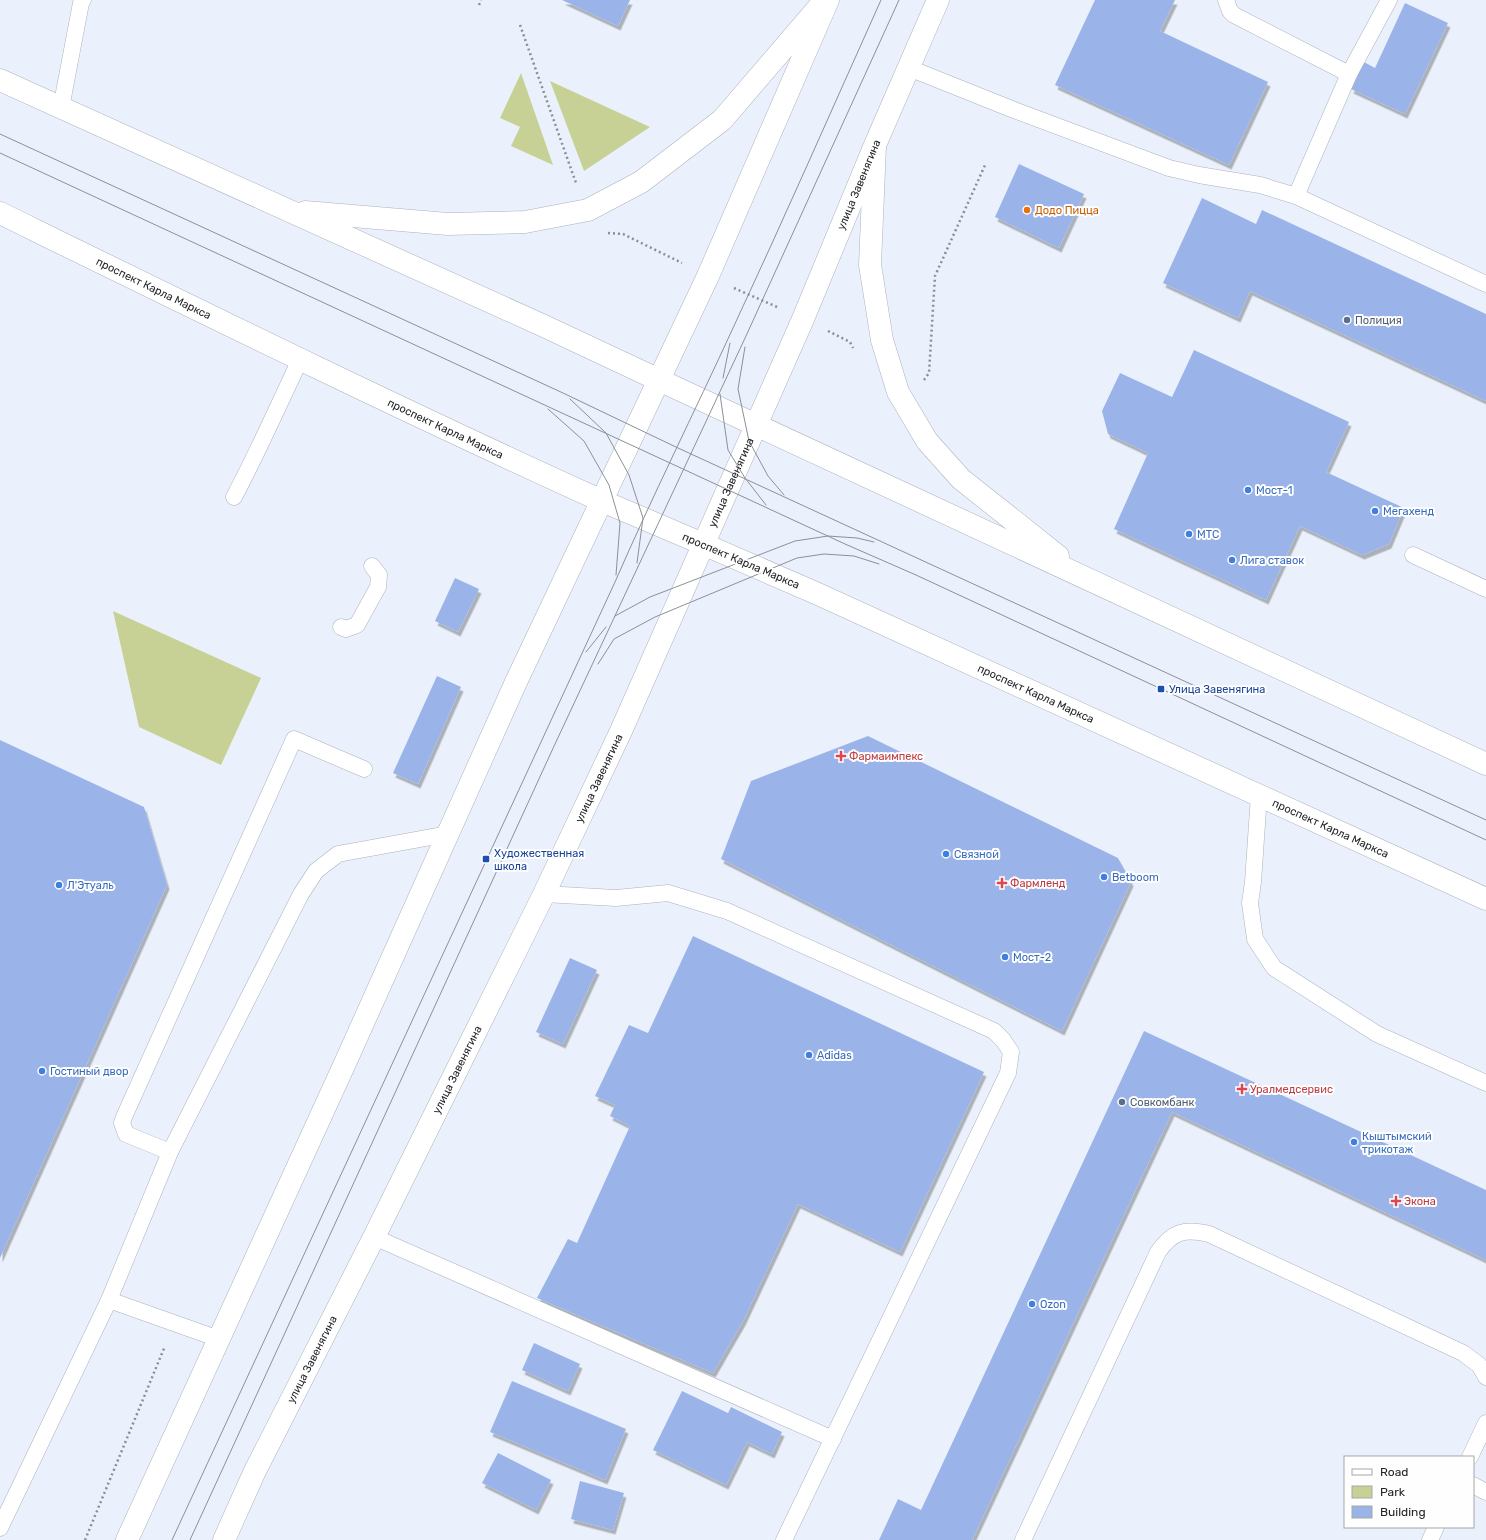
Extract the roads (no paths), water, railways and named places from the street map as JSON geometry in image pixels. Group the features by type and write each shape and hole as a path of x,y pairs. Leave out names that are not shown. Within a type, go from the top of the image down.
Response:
{"main road":[{"path":"289,211 448,224 525,222 588,210 641,182 722,120 826,0"},
{"path":"127,1540 343,1068 516,682 708,276 826,0"},
{"name":"улица Завенягина","path":"224,1540 254,1473 374,1237 544,894 621,731 803,319 875,145 938,0"},
{"path":"0,80 544,326 1486,764"},
{"path":"875,145 870,265 882,340 898,392 927,441 961,479 1086,578"},
{"name":"проспект Карла Маркса","path":"0,213 300,360 487,448 602,501 818,594 1486,899"}],"lane":[{"path":"61,108 81,3 83,0"},
{"path":"1226,0 1227,6 1234,15 1349,74"},
{"path":"1296,196 1349,74 1388,0"},
{"path":"909,68 1014,110 1169,168 1199,175 1260,185 1296,196 1486,284"},
{"path":"234,497 300,360"},
{"path":"1413,555 1486,589"},
{"path":"341,627 346,629 357,625 378,586 379,575 372,566"},
{"path":"170,1152 126,1134 122,1123 294,739 364,769"},
{"path":"1259,795 1250,904 1255,939 1274,968 1377,1034 1486,1083"},
{"path":"0,1528 109,1300 170,1152 301,894 316,871 338,854 448,834"},
{"path":"544,894 616,898 668,893 727,911 994,1031 1003,1040 1011,1052 1008,1073 784,1540"},
{"path":"1024,1540 1158,1252 1166,1240 1179,1232 1194,1230 1208,1234 1456,1349 1479,1365 1486,1377"},
{"path":"374,1237 833,1439"},
{"path":"109,1300 219,1339"},
{"path":"1470,1456 1486,1423"},
{"path":"1474,1486 1486,1492"},
{"path":"1430,1540 1436,1528"}],"tram line":[{"path":"172,1540 752,287 881,0"},
{"path":"190,1540 555,744 746,336 899,0"},
{"path":"0,134 1486,820"},
{"path":"0,153 845,544 916,575 1486,840"},
{"path":"723,378 730,343"},
{"path":"745,347 738,389 749,441 768,476 784,495"},
{"path":"720,394 728,450 745,478 766,505"},
{"path":"570,399 606,433 629,475 643,518 637,563"},
{"path":"548,409 584,441 609,485 620,523 616,575"},
{"path":"615,616 650,597 795,541 828,536 857,538 874,542"},
{"path":"598,664 614,639 655,617 797,558 824,554 854,556 879,564"},
{"path":"586,652 606,627"}],"place":[{"name":"Додо Пицца","path":"1027,210"},
{"name":"Полиция","path":"1347,320"},
{"name":"Мост-1","path":"1248,490"},
{"name":"Мегахенд","path":"1375,511"},
{"name":"МТС","path":"1189,534"},
{"name":"Лига ставок","path":"1232,560"},
{"name":"Улица Завенягина","path":"1161,689"},
{"name":"Фармаимпекс","path":"841,756"},
{"name":"Связной","path":"946,854"},
{"name":"Художественная школа","path":"486,859"},
{"name":"Betboom","path":"1104,877"},
{"name":"Фармленд","path":"1002,883"},
{"name":"Л'Этуаль","path":"59,885"},
{"name":"Мост-2","path":"1005,957"},
{"name":"Adidas","path":"809,1055"},
{"name":"Гостиный двор","path":"42,1071"},
{"name":"Уралмедсервис","path":"1242,1089"},
{"name":"Совкомбанк","path":"1122,1102"},
{"name":"Кыштымский трикотаж","path":"1354,1142"},
{"name":"Экона","path":"1396,1201"},
{"name":"Ozon","path":"1032,1304"}]}
